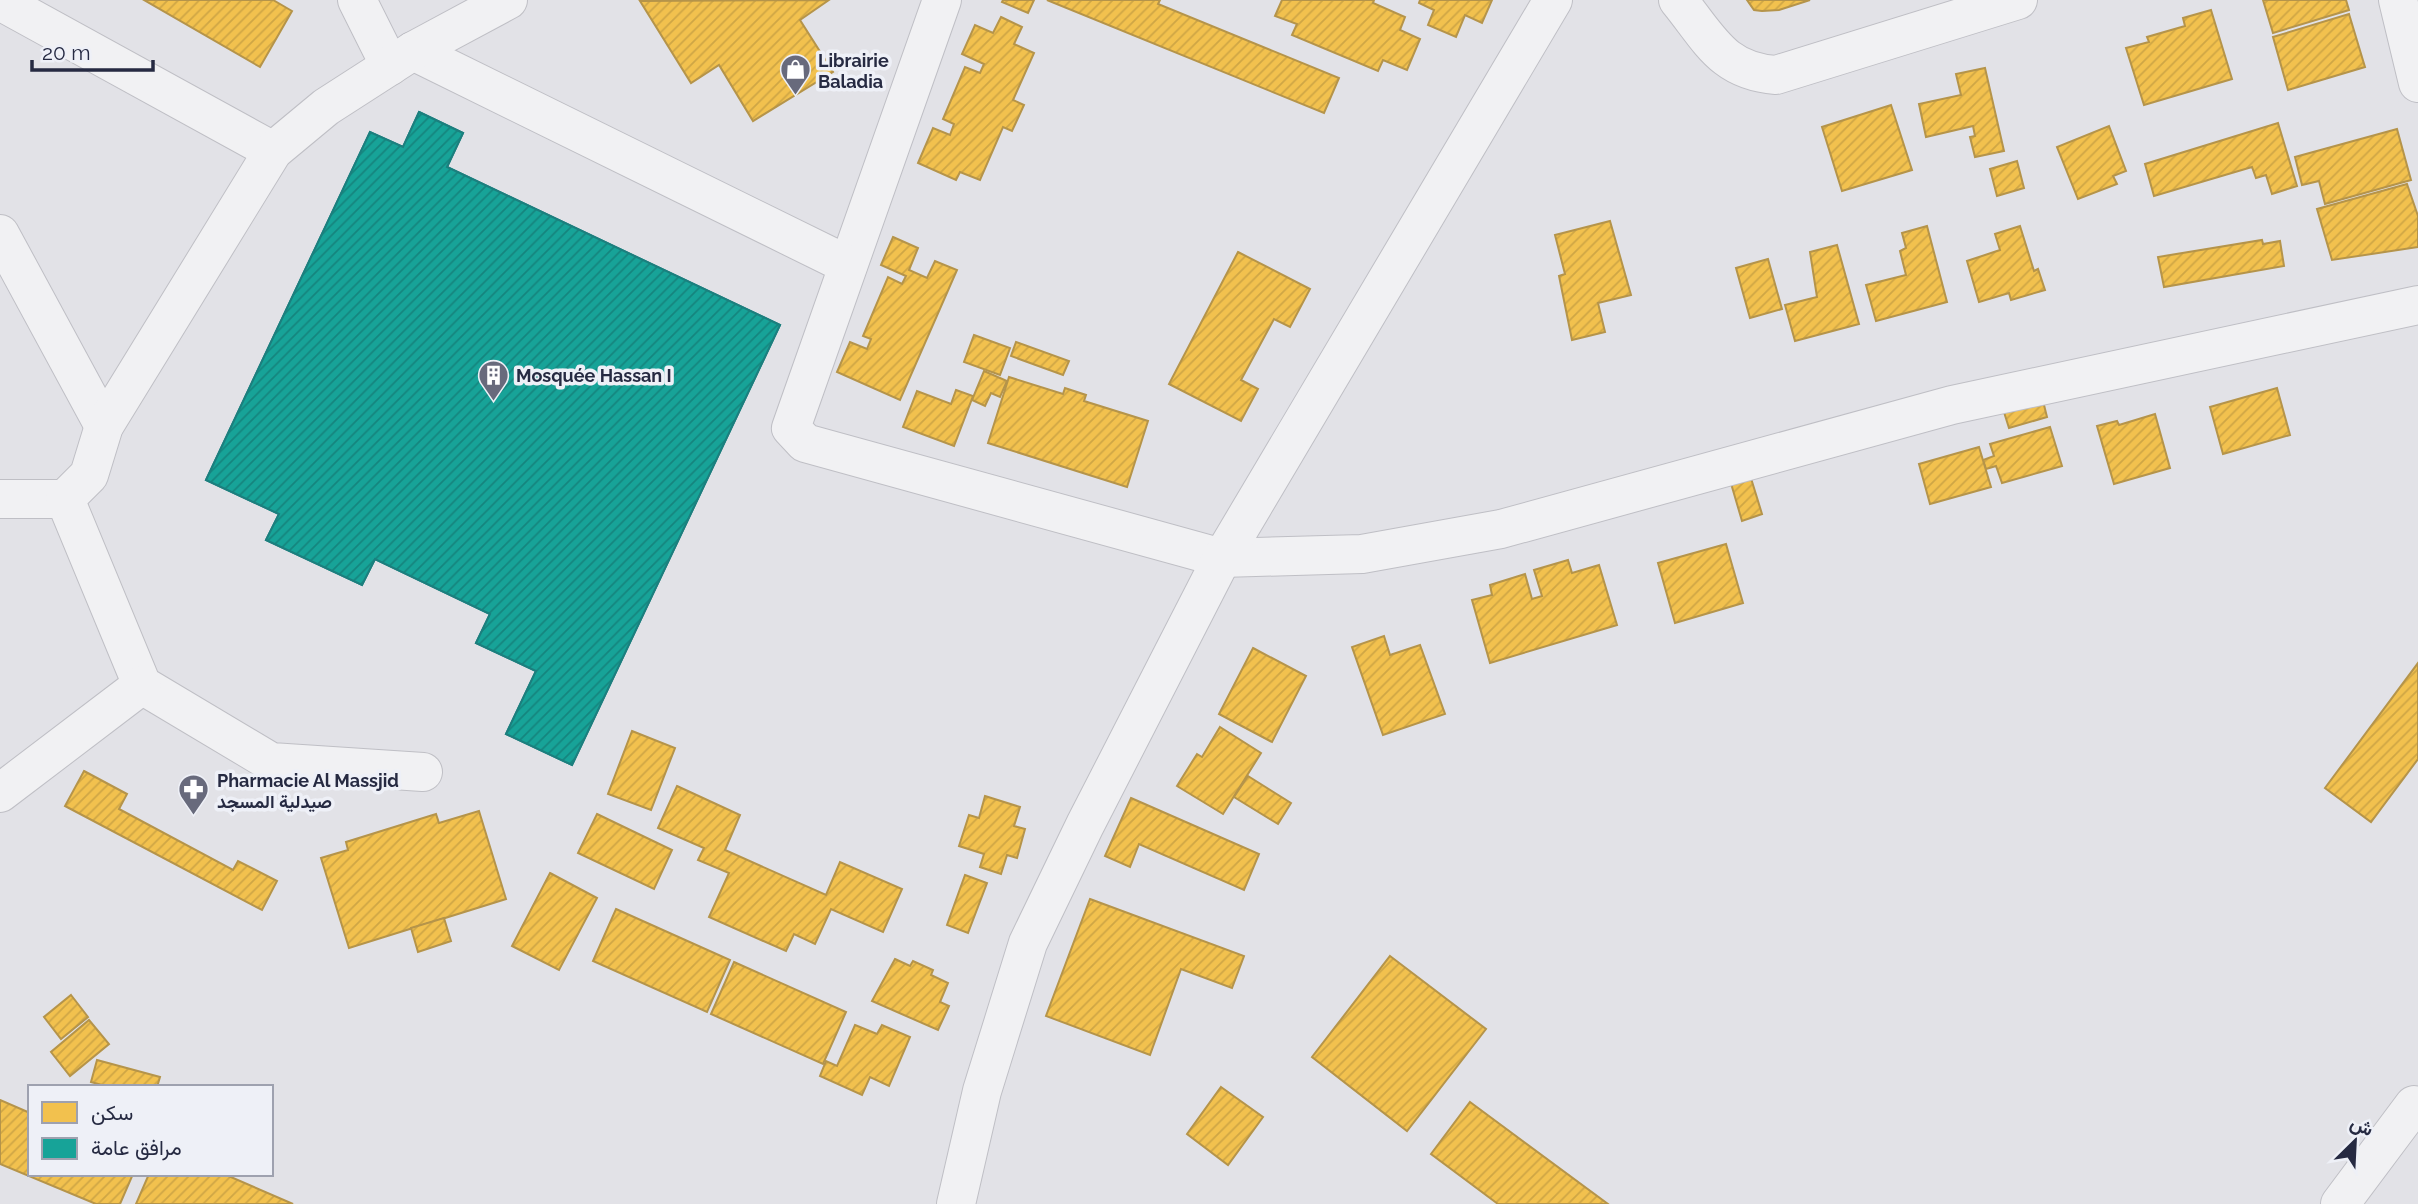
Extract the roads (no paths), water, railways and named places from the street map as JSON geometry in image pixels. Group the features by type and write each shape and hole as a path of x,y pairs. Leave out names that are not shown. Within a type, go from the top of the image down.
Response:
{"street":[{"path":"356,0 401,59 848,265"},
{"path":"0,499 65,499 89,475 104,426 273,151 326,107 401,59 508,0"},
{"path":"942,0 796,407 791,428 805,443 1222,558 1362,554 1430,544 1501,529 1952,405 2418,305"},
{"path":"956,1204 982,1091 1028,943 1085,825 1222,558 1553,0"},
{"path":"1678,0 1727,59 1750,73 1776,75 2018,0"},
{"path":"2398,0 2418,83"},
{"path":"0,1 273,151"},
{"path":"0,234 104,426"},
{"path":"65,499 142,685 271,762 423,772"},
{"path":"0,793 142,685"},
{"path":"2340,1204 2414,1105"}],"place":[{"name":"Librairie Baladia","path":"795,97"},
{"name":"Mosquée Hassan I","path":"493,402"},
{"name":"Pharmacie Al Massjid صيدلية المسجد","path":"194,817"}]}
